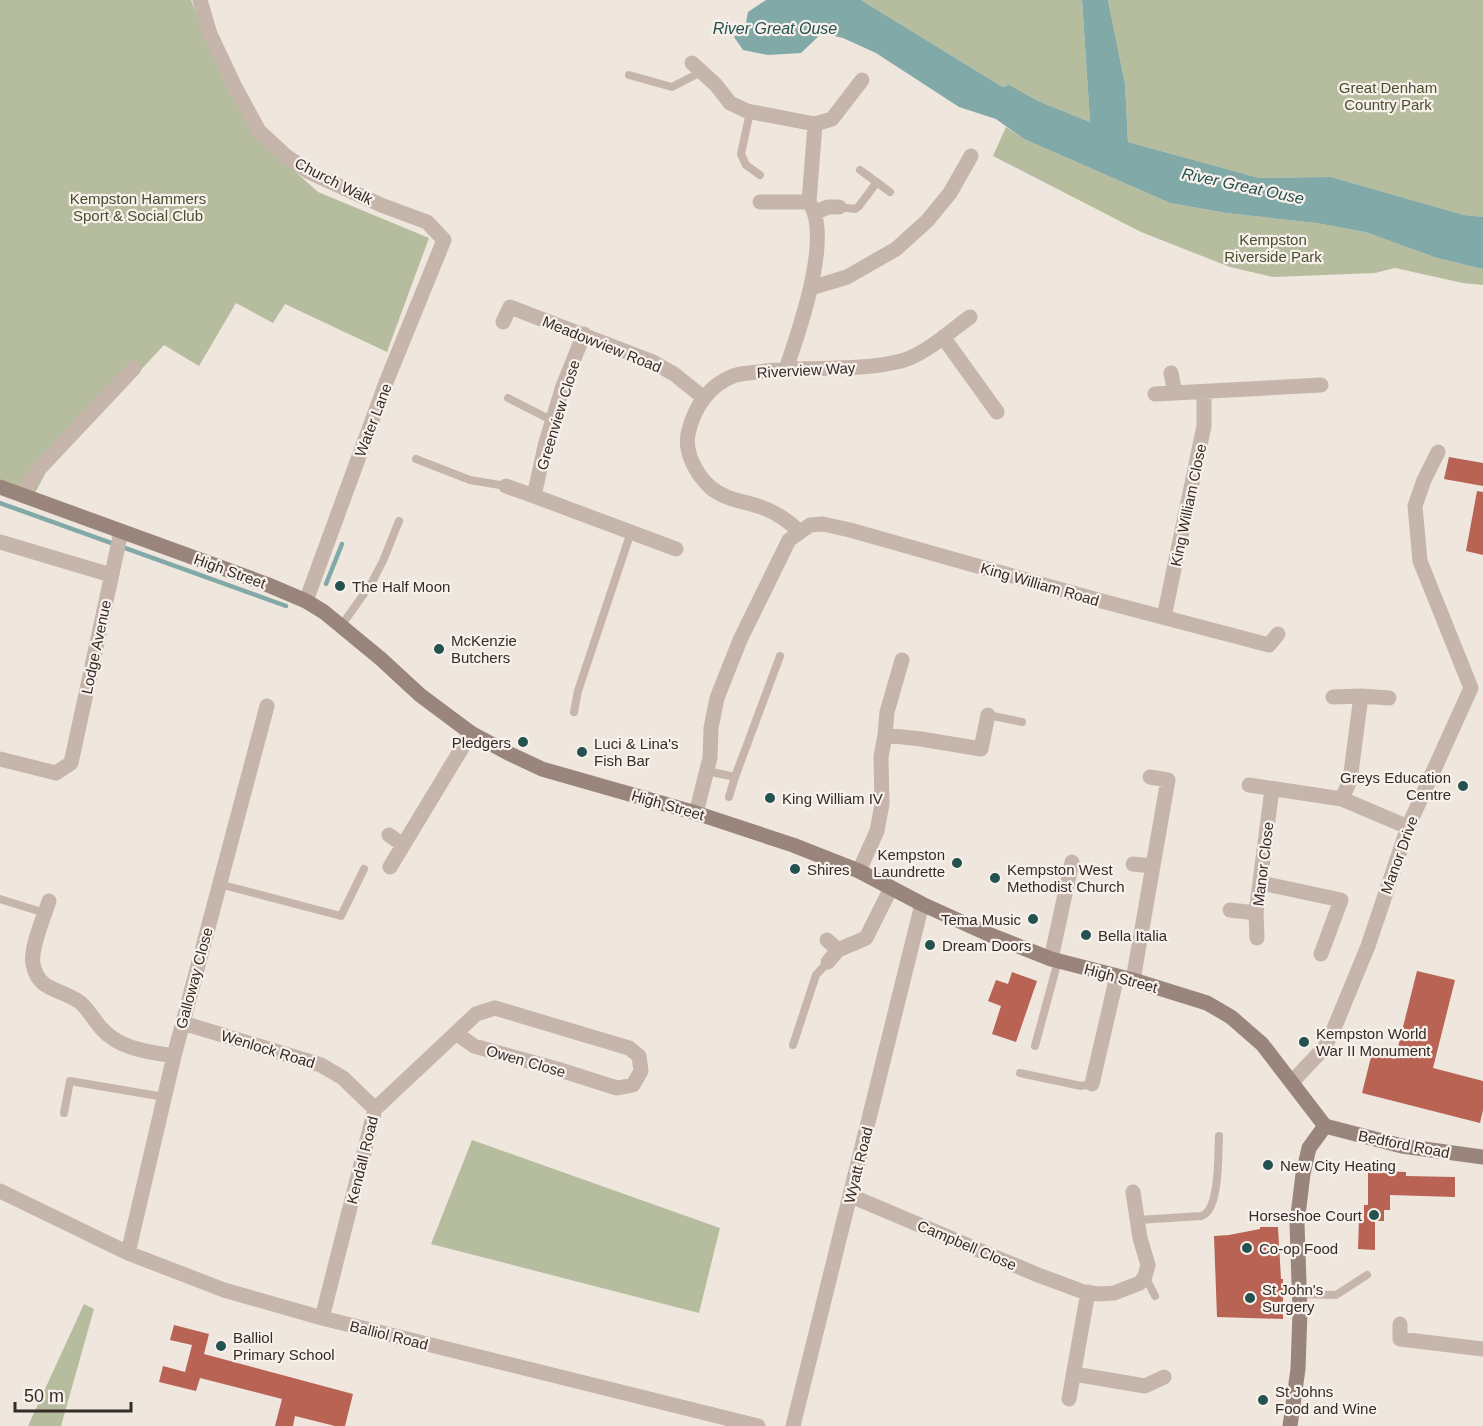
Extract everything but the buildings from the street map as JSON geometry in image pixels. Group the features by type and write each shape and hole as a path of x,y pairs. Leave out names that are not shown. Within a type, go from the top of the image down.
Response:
{"main road":[{"name":"High Street","path":"0,488 24,496 119,541 266,584 306,601 341,626 420,695 471,733 542,769 794,844 859,872 988,934 1054,960 1133,980 1206,1003 1231,1017 1262,1044 1325,1126"},
{"name":"Bedford Road","path":"1325,1126 1402,1146 1483,1157"},
{"path":"1290,1426 1298,1369 1297,1223 1303,1173 1309,1148 1325,1126"}],"street":[{"name":"Church Walk","path":"200,0 210,34 258,131 286,156 309,172 381,205 427,222 444,240"},
{"path":"697,67 736,107 750,112 815,124 832,119 862,80"},
{"path":"786,369 816,266 813,207 815,124"},
{"path":"811,288 847,277 896,249 927,221 950,193 972,156"},
{"path":"760,201 813,207 839,207"},
{"name":"Water Lane","path":"306,601 387,380 444,240"},
{"name":"Meadowview Road","path":"503,322 510,307 584,334 652,362 674,374 704,398"},
{"name":"Riverview Way","path":"799,531 782,516 761,507 733,500 711,488 698,473 689,456 687,437 692,417 704,398 718,383 735,375 786,369 874,367 905,360 970,317"},
{"name":"Greenview Close","path":"534,496 563,386 584,334"},
{"path":"943,337 998,412"},
{"path":"24,496 29,482 39,469 134,368"},
{"path":"1172,373 1175,393"},
{"path":"1155,394 1298,393 1321,386"},
{"name":"King William Close","path":"1164,617 1204,426 1204,392"},
{"name":"Manor Drive","path":"1292,1082 1324,1048 1333,1031 1368,946 1408,826 1471,688 1420,561 1415,506 1424,480 1438,452"},
{"path":"506,486 676,549"},
{"name":"King William Road","path":"799,531 817,524 841,528 1269,645 1278,634"},
{"path":"696,813 710,758 711,728 717,699 740,640 789,540 799,531"},
{"name":"Lodge Avenue","path":"0,759 56,773 71,763 119,541"},
{"path":"0,542 111,575"},
{"path":"859,872 876,831 882,804 881,757 887,712 902,660"},
{"path":"1342,799 1350,780 1361,696"},
{"path":"1333,697 1389,698"},
{"name":"Galloway Close","path":"128,1252 133,1239 174,1056 267,706"},
{"path":"885,735 981,749 988,715"},
{"path":"390,867 471,733"},
{"path":"1133,980 1168,780 1150,777"},
{"path":"1249,785 1342,799 1408,826"},
{"name":"Manor Close","path":"1257,938 1256,913 1272,789"},
{"path":"389,836 403,845"},
{"path":"1054,960 1072,862"},
{"path":"1133,864 1152,866"},
{"path":"1261,883 1341,900 1321,954"},
{"path":"828,962 832,945 866,938 891,888"},
{"name":"Wyatt Road","path":"793,1426 922,904"},
{"path":"47,907 32,961 36,974 46,987 73,998 85,1007 107,1034 124,1044 144,1051 174,1056"},
{"path":"1230,910 1256,913"},
{"path":"1092,1084 1117,976"},
{"name":"Owen Close","path":"495,1008 629,1048 639,1056 641,1071 633,1085 617,1088 474,1046 456,1033 476,1014 495,1008"},
{"name":"Wenlock Road","path":"183,1023 321,1065 343,1078 375,1109"},
{"name":"Kendall Road","path":"322,1318 375,1109 456,1033"},
{"name":"Balliol Road","path":"0,1191 128,1252 224,1290 322,1318 758,1426"},
{"path":"1069,1399 1086,1292 1114,1293 1140,1283 1146,1276 1148,1265 1140,1238 1133,1192"},
{"name":"Campbell Close","path":"850,1196 1038,1275 1086,1292"},
{"path":"1400,1324 1400,1339 1483,1349"},
{"path":"1074,1374 1145,1386 1164,1377"}],"lane":[{"path":"628,75 672,87 697,67"},
{"path":"750,112 741,154 746,165 760,175"},
{"path":"860,170 890,192"},
{"path":"839,207 855,209 877,182"},
{"path":"508,398 553,421"},
{"path":"416,459 470,480 506,486"},
{"path":"341,626 371,584 399,521"},
{"path":"574,712 578,691 631,532"},
{"path":"729,797 780,656"},
{"path":"988,715 1022,722"},
{"path":"707,771 735,777"},
{"path":"219,884 341,916 364,869"},
{"path":"0,898 47,907"},
{"path":"1035,1046 1054,960"},
{"path":"794,1045 816,975 828,962"},
{"path":"1020,1073 1081,1086 1092,1084"},
{"path":"64,1113 70,1082 164,1097"},
{"path":"1138,1220 1201,1216 1207,1213 1211,1208 1216,1188 1219,1136"},
{"path":"1299,1294 1336,1295 1367,1275"},
{"path":"1146,1276 1155,1296"}],"green space":[{"name":"Kempston Hammers Sport & Social Club","path":"0,0 191,0 216,61 255,135 318,192 429,238 387,352 285,304 273,323 236,303 199,366 164,345 46,472 35,493 0,480"},
{"path":"861,0 1082,0 1090,122 1038,101 1008,84 1005,87 1001,86"},
{"name":"Great Denham Country Park","path":"1108,0 1483,0 1483,217 1464,215 1331,177 1259,178 1128,142 1125,84"},
{"name":"Kempston Riverside Park","path":"1006,127 1024,139 1170,203 1365,232 1437,258 1483,269 1483,285 1463,283 1395,268 1375,273 1273,277 1230,267 1141,232 993,156"},
{"path":"472,1140 720,1228 699,1313 431,1244"},
{"path":"84,1304 94,1309 61,1426 28,1426"}],"water":[{"name":"River Great Ouse","path":"766,0 861,0 1001,86 1005,87 1008,84 1038,101 1090,122 1082,0 1108,0 1125,84 1128,142 1259,178 1331,177 1464,215 1483,217 1483,269 1437,258 1365,232 1170,203 1024,139 996,119 959,107 876,53 843,38 822,33 801,53 768,55 743,50 734,37 745,28 748,12"}],"waterway":[{"path":"0,503 286,606"},
{"path":"326,584 342,544"}],"place":[{"name":"The Half Moon","path":"340,586"},
{"name":"McKenzie Butchers","path":"439,649"},
{"name":"Pledgers","path":"523,742"},
{"name":"Luci & Lina's Fish Bar","path":"582,752"},
{"name":"Greys Education Centre","path":"1463,786"},
{"name":"King William IV","path":"770,798"},
{"name":"Kempston Laundrette","path":"957,863"},
{"name":"Shires","path":"795,869"},
{"name":"Kempston West Methodist Church","path":"995,878"},
{"name":"Tema Music","path":"1033,919"},
{"name":"Bella Italia","path":"1086,935"},
{"name":"Dream Doors","path":"930,945"},
{"name":"Kempston World War II Monument","path":"1304,1042"},
{"name":"New City Heating","path":"1268,1165"},
{"name":"Horseshoe Court","path":"1374,1215"},
{"name":"Co-op Food","path":"1247,1248"},
{"name":"St John's Surgery","path":"1250,1298"},
{"name":"Balliol Primary School","path":"221,1346"},
{"name":"St Johns Food and Wine","path":"1263,1400"}]}
